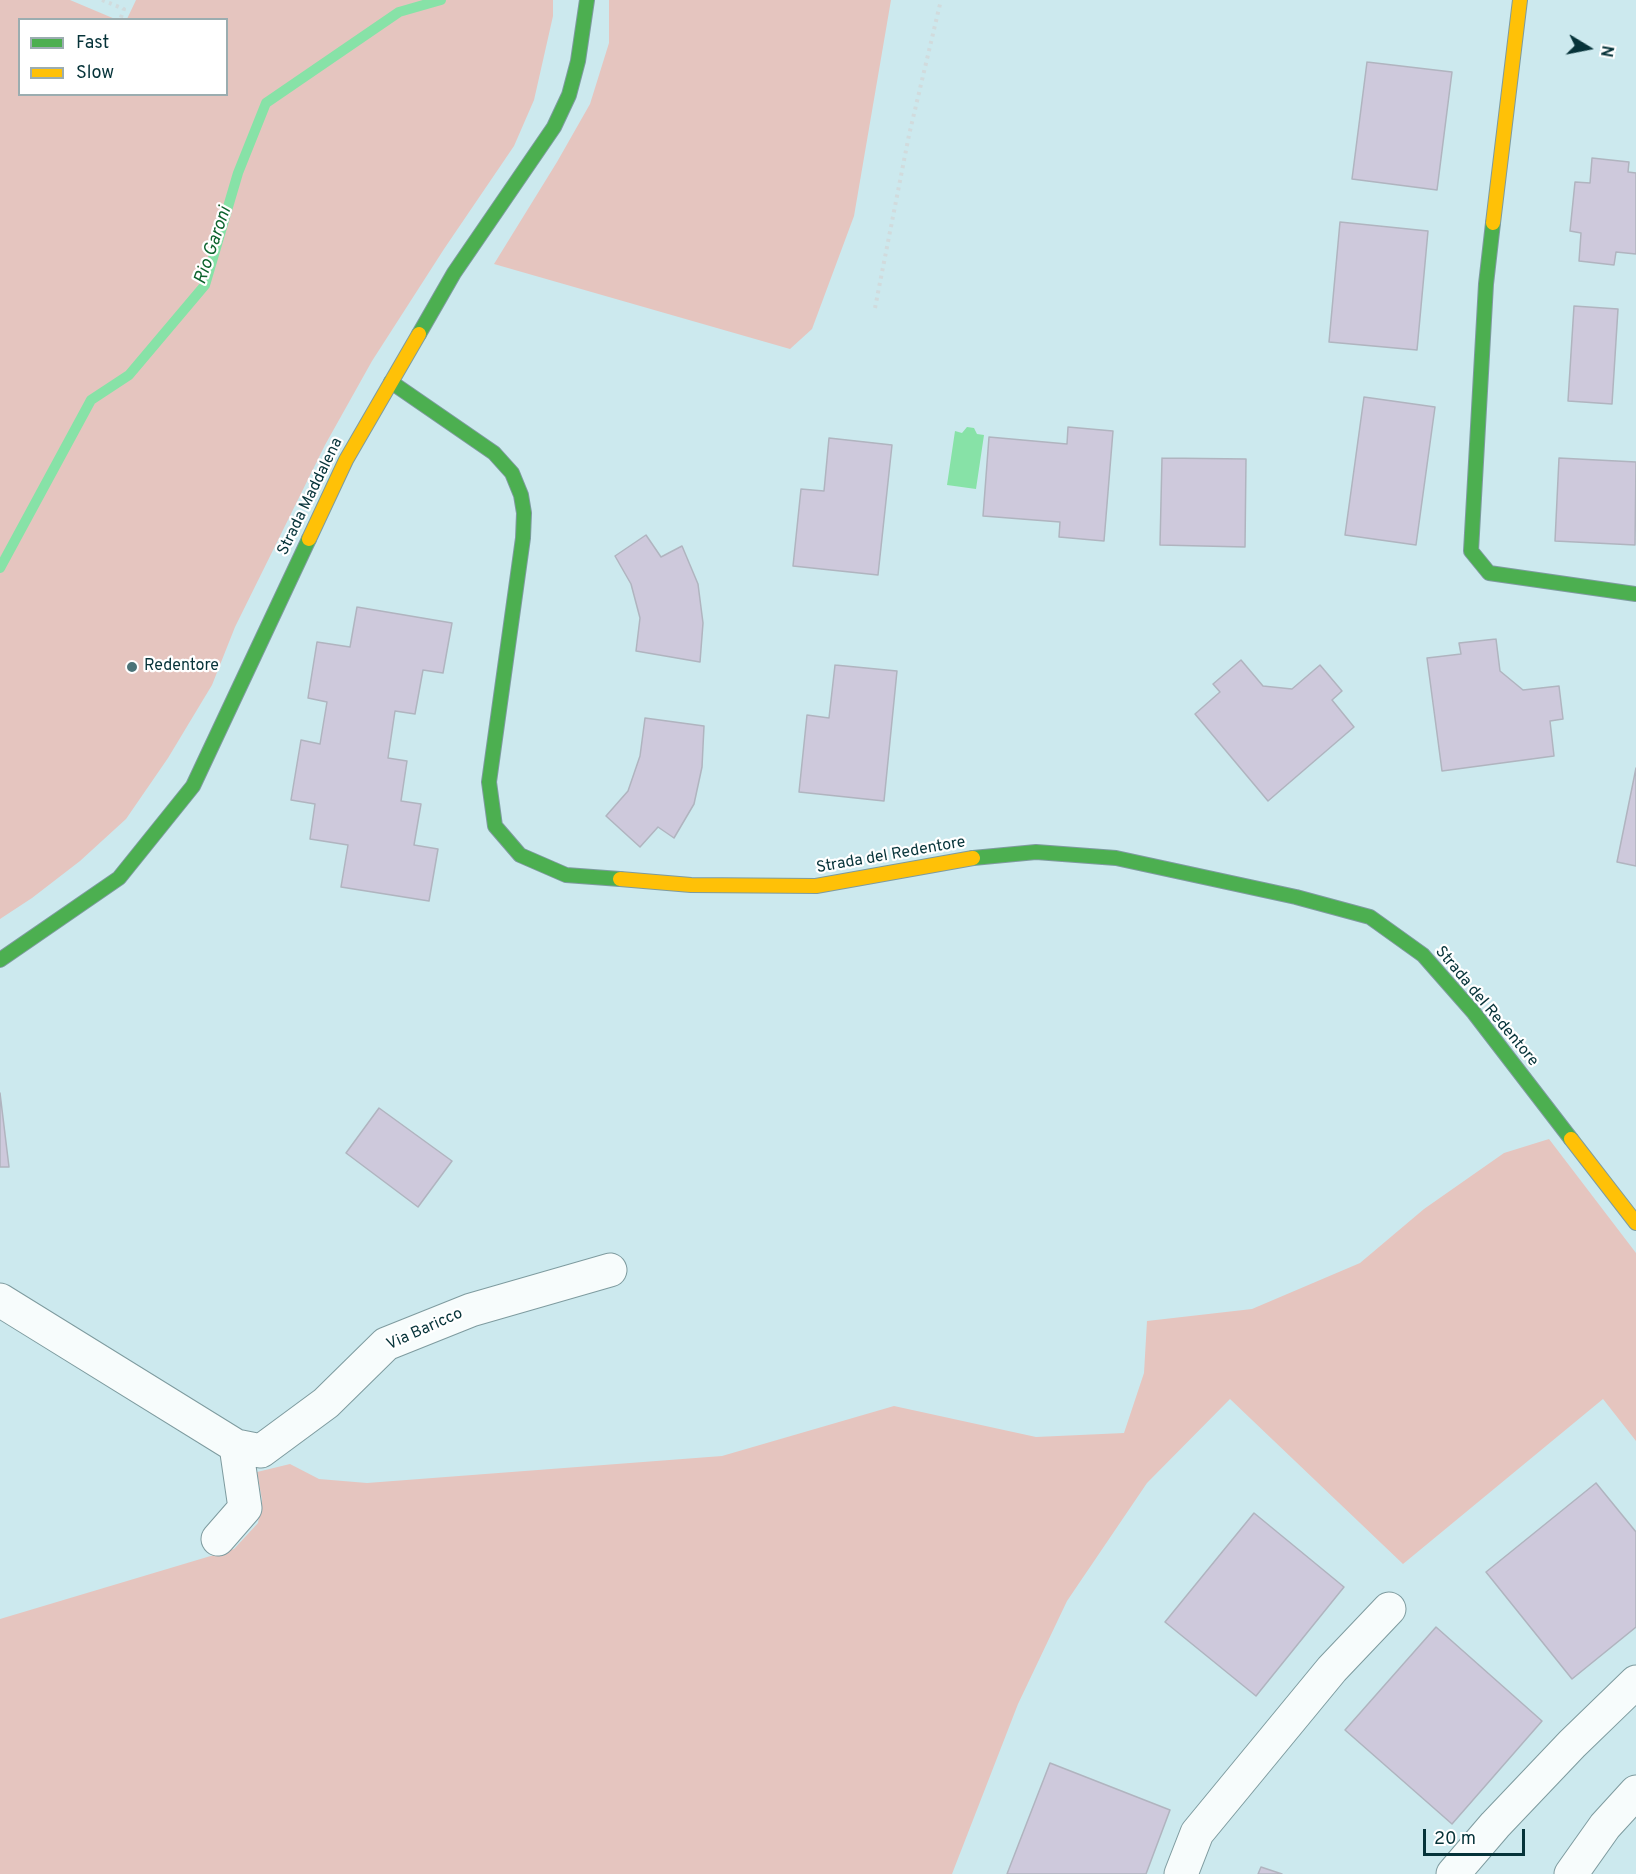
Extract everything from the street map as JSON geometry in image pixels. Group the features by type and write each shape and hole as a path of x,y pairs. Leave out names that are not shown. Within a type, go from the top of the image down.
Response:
{"street":[{"name":"Strada Maddalena","path":"0,960 119,878 193,786 346,460 454,273 554,127 569,95 575,72 587,0"},
{"path":"1520,0 1486,284 1471,551 1489,573 1636,594"},
{"name":"Strada del Redentore","path":"391,382 494,453 512,473 521,495 524,513 523,538 489,782 495,826 520,855 566,875 691,885 816,886 974,858 1036,852 1116,858 1296,897 1370,917 1423,955 1474,1012 1636,1222"},
{"name":"Via Baricco","path":"0,1300 236,1446 261,1451 326,1403 386,1344 471,1310 610,1270"},
{"path":"218,1539 245,1508 236,1446"},
{"path":"1181,1874 1197,1833 1332,1669 1389,1610"},
{"path":"1453,1874 1495,1825 1572,1744 1636,1682"},
{"path":"1571,1874 1605,1826 1636,1792"}],"path":[{"path":"102,0 124,9 121,18"},
{"path":"875,308 909,135 941,0"}],"shaded area":[{"path":"0,0 70,0 113,18 18,18 18,96 228,96 228,18 127,18 136,0 553,0 553,16 534,100 514,146 372,361 325,445 235,627 212,685 168,758 126,819 80,861 0,919"},
{"path":"609,0 891,0 854,216 812,329 790,349 494,264 590,104 609,43"},
{"path":"967,427 974,428 977,434 984,435 976,489 947,485 955,431 962,433"},
{"path":"1549,1139 1636,1253 1636,1441 1603,1399 1403,1564 1230,1399 1147,1483 1067,1601 1018,1704 952,1874 0,1874 0,1619 234,1549 258,1523 262,1500 257,1472 290,1464 319,1479 367,1483 722,1456 894,1406 1036,1437 1124,1433 1144,1373 1147,1321 1252,1309 1360,1263 1424,1209 1504,1153"}],"building":[{"path":"1367,62 1452,72 1437,190 1352,179"},
{"path":"1592,158 1629,162 1628,172 1636,173 1636,254 1616,252 1614,265 1579,261 1581,233 1570,231 1575,182 1590,183"},
{"path":"1340,222 1428,231 1417,350 1329,342"},
{"path":"1574,306 1618,309 1612,404 1568,401"},
{"path":"1364,397 1435,407 1416,545 1345,535"},
{"path":"1068,427 1113,431 1104,541 1059,537 1060,522 983,516 989,437 1067,444"},
{"path":"829,438 892,445 878,575 793,566 801,489 824,491"},
{"path":"1162,458 1246,459 1245,547 1160,545"},
{"path":"1559,458 1636,462 1635,545 1555,541"},
{"path":"646,535 661,557 682,546 698,584 703,623 700,662 636,651 640,618 631,584 615,556"},
{"path":"357,607 452,623 443,673 423,670 415,714 395,711 388,758 407,761 401,801 421,804 414,845 438,849 429,901 341,887 348,845 310,839 315,804 291,800 301,740 320,744 327,702 308,698 317,642 350,647"},
{"path":"1496,639 1500,671 1523,690 1559,686 1563,719 1550,721 1554,756 1442,771 1427,658 1461,654 1459,643"},
{"path":"1241,660 1263,686 1292,689 1320,665 1342,691 1332,700 1354,727 1268,801 1195,714 1220,692 1213,684"},
{"path":"835,665 897,671 884,801 799,792 807,715 829,718"},
{"path":"645,718 704,726 702,767 694,804 674,838 658,827 640,847 606,816 628,791 640,756"},
{"path":"1636,768 1636,866 1617,862"},
{"path":"0,1093 9,1167 0,1167"},
{"path":"379,1108 452,1161 418,1207 346,1153"},
{"path":"1596,1483 1636,1532 1636,1627 1572,1679 1486,1572"},
{"path":"1254,1513 1344,1587 1256,1696 1165,1622"},
{"path":"1436,1627 1542,1721 1452,1824 1345,1730"},
{"path":"1050,1763 1170,1810 1146,1874 1007,1874"},
{"path":"1261,1867 1282,1874 1258,1874"}],"waterway":[{"name":"Rio Garoni","path":"0,568 91,400 129,375 205,285 238,173 266,103 399,12 441,0"}],"traffic: fast":[{"path":"419,334 454,273 554,127 569,95 578,61 587,0"},
{"path":"1493,223 1486,284 1471,551 1489,573 1636,594"},
{"path":"391,382 494,453 512,473 521,495 524,513 523,538 489,782 495,826 520,855 566,875 620,879"},
{"path":"0,960 119,878 193,786 309,539"},
{"path":"973,858 1036,852 1116,858 1296,897 1370,917 1423,955 1474,1013 1571,1139"}],"traffic: slow":[{"path":"1493,223 1520,0"},
{"path":"309,539 346,460 419,334"},
{"path":"620,879 691,885 816,886 973,858"},
{"path":"1571,1139 1636,1223"}],"place":[{"name":"Redentore","path":"132,667"}]}
